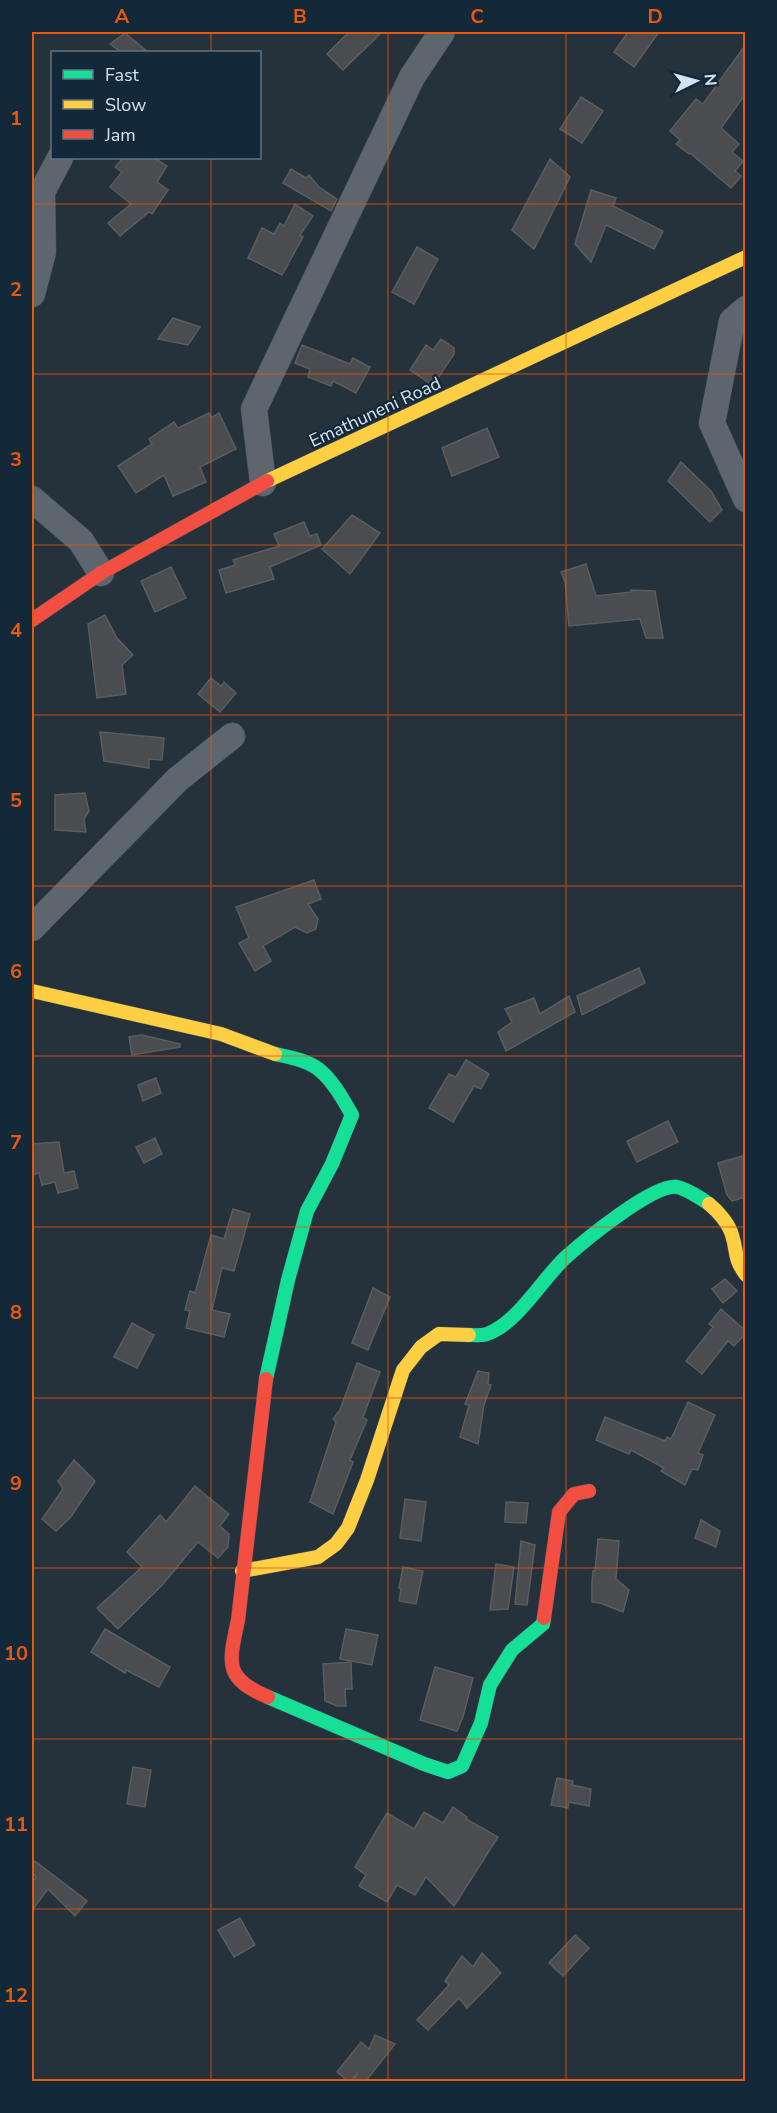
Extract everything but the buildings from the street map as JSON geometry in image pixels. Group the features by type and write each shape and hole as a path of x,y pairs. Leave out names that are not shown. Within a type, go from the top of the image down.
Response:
{"street":[{"path":"263,483 254,409 412,77 442,32"},
{"path":"32,294 43,252 42,192 59,159"},
{"name":"Emathuneni Road","path":"32,620 101,573 263,483 746,257"},
{"path":"746,309 732,321 712,423 746,499"},
{"path":"32,499 81,541 101,573"},
{"path":"32,928 178,779 232,736"},
{"path":"32,991 221,1034 267,1052 300,1060 317,1068 342,1098 352,1115 332,1164 307,1211 267,1369 237,1620 231,1652 232,1669 242,1684 357,1737 448,1772 462,1766 481,1723 490,1685 512,1650 543,1624 559,1512 577,1491 589,1491"},
{"path":"242,1571 318,1557 336,1544 348,1528 367,1479 403,1370 421,1347 439,1334 484,1335 498,1329 528,1301 565,1258 640,1200 663,1188 677,1187 705,1202 716,1210 732,1232 737,1263 746,1275"}],"traffic: fast":[{"path":"266,1379 288,1280 307,1211 332,1164 352,1115 332,1083 317,1068 302,1061 275,1054"},
{"path":"469,1335 487,1334 509,1320 566,1257 620,1214 652,1194 666,1188 677,1187 709,1204"},
{"path":"268,1697 424,1764 448,1772 462,1766 481,1723 490,1685 512,1650 543,1624 544,1618"}],"traffic: slow":[{"path":"267,481 746,257"},
{"path":"32,991 221,1034 275,1054"},
{"path":"709,1204 731,1231 737,1259 746,1275"},
{"path":"242,1571 318,1557 336,1544 348,1528 367,1480 403,1370 421,1347 439,1334 469,1335"}],"traffic: jam":[{"path":"32,620 101,573 267,481"},
{"path":"266,1379 232,1658 236,1676 253,1690 268,1697"},
{"path":"544,1618 559,1512 574,1494 589,1491"}]}
